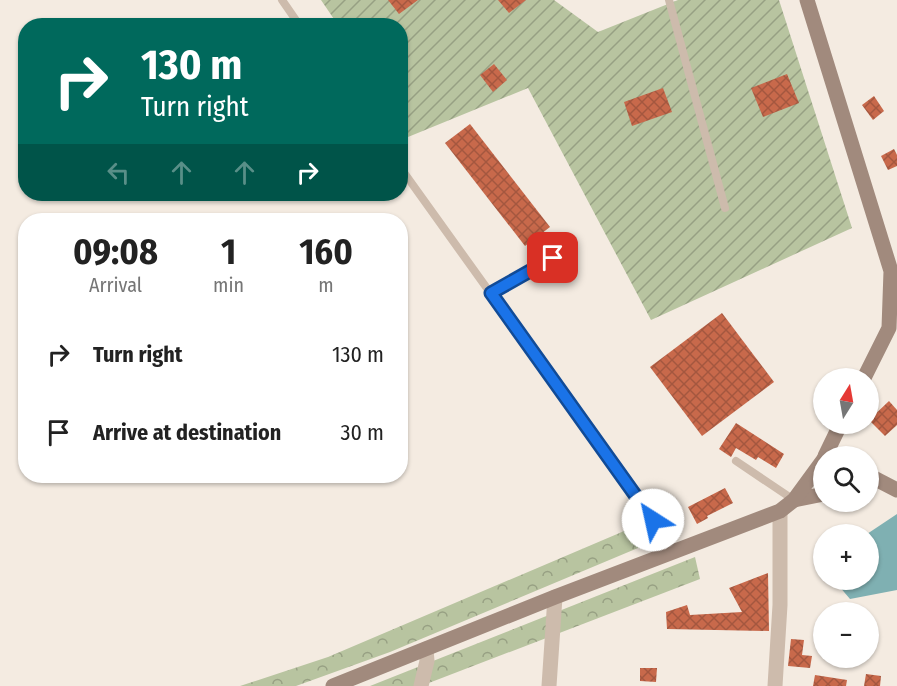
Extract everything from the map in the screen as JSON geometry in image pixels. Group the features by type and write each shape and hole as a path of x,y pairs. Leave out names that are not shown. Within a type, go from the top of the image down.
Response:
{"street":[{"path":"807,0 891,272 893,326 870,368"},
{"path":"333,686 555,597 780,511 795,500 813,473"},
{"path":"879,481 897,491"},
{"path":"879,489 897,491"},
{"path":"795,500 813,497"},
{"path":"775,686 780,605 780,511"},
{"path":"549,686 555,597"},
{"path":"421,686 427,661 426,649"}],"lane":[{"path":"282,0 294,18"},
{"path":"669,0 725,208"},
{"path":"408,177 653,520 665,522"},
{"path":"491,293 553,258"},
{"path":"736,461 795,500"}],"green space":[{"path":"321,0 554,0 598,32 678,0 779,0 852,228 651,320 528,88 408,137 408,18 333,18"},
{"path":"643,523 657,540 390,652 296,686 240,686 328,657"},
{"path":"695,557 700,579 421,686 370,686"}],"water":[{"path":"897,514 897,590 850,599 842,590 879,590 879,526"}],"building":[{"path":"388,0 418,0 399,14"},
{"path":"498,0 526,0 509,13"},
{"path":"494,64 507,80 493,92 480,75"},
{"path":"787,74 799,103 763,117 751,88"},
{"path":"663,88 672,112 632,126 624,102"},
{"path":"874,96 884,111 873,120 862,105"},
{"path":"470,124 550,227 525,246 445,143"},
{"path":"894,149 897,155 897,166 888,170 881,156"},
{"path":"722,313 774,382 702,436 650,367"},
{"path":"889,401 897,410 897,425 885,436 879,430 879,410"},
{"path":"736,423 784,454 776,468 736,448 731,457 719,449"},
{"path":"725,488 733,503 707,516 708,518 697,524 688,507"},
{"path":"768,573 769,631 667,629 666,612 687,605 690,615 742,612 729,588"},
{"path":"791,639 804,640 802,655 812,656 810,668 788,666"},
{"path":"640,668 657,668 656,682 640,681"},
{"path":"866,674 881,676 880,686 864,686"},
{"path":"815,675 847,680 846,686 813,686"}],"route":[{"path":"553,258 491,293 653,520"}]}
